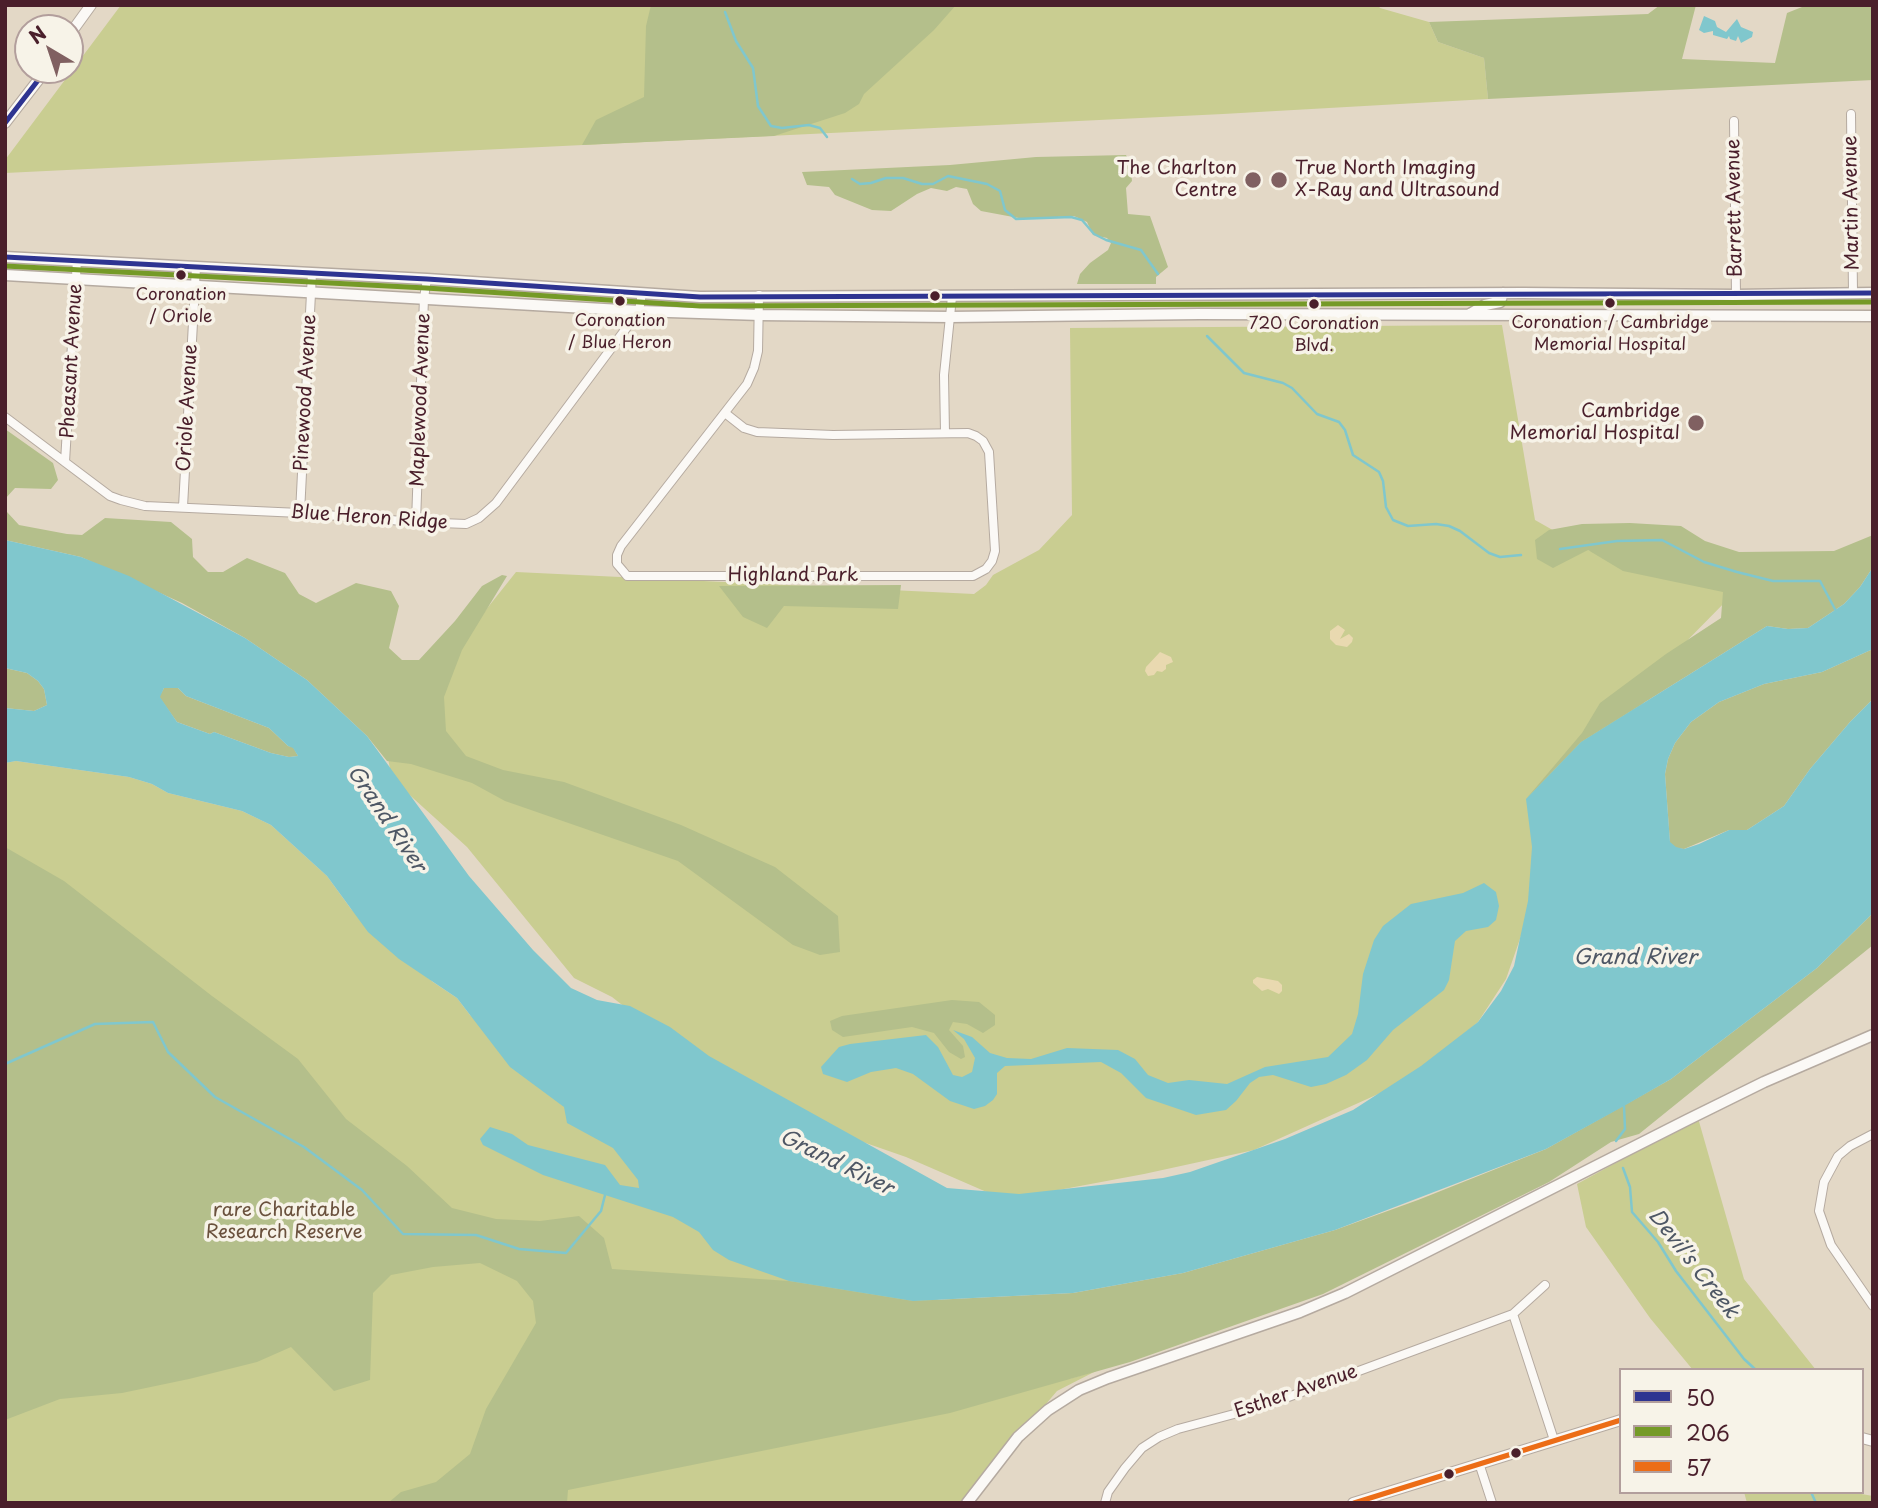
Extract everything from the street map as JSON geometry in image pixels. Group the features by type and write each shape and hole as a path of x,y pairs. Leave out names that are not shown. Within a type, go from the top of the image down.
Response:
{"main road":[{"path":"5,257 428,279 700,297 1873,293"},
{"path":"5,275 639,311 760,315 1873,316"},
{"path":"504,303 505,284"},
{"path":"1467,315 1485,305 1500,302 1503,293"},
{"path":"1120,315 1121,296"},
{"path":"967,1503 1018,1437 1048,1410 1079,1390 1300,1312 1345,1293 1687,1119 1873,1035"}],"street":[{"path":"5,122 35,84"},
{"name":"Martin Avenue","path":"1851,114 1853,292"},
{"name":"Barrett Avenue","path":"1734,121 1736,295"},
{"name":"Pheasant Avenue","path":"65,462 77,260"},
{"name":"Oriole Avenue","path":"183,508 196,267"},
{"name":"Pinewood Avenue","path":"300,513 312,273"},
{"name":"Maplewood Avenue","path":"416,522 424,298 428,279"},
{"name":"Blue Heron Ridge","path":"5,417 110,496 145,506 466,524 496,503 639,311 642,293"},
{"name":"Highland Park","path":"725,414 744,428 757,432 833,435 968,433 976,436 983,441 989,452 995,551 992,561 986,569 973,576 627,576 617,564 621,546 747,384 758,351 759,295"},
{"path":"945,433 944,376 952,297"},
{"path":"1873,1134 1838,1156 1824,1182 1819,1211 1831,1245 1873,1306"},
{"name":"Esther Avenue","path":"1105,1503 1108,1492 1125,1468 1142,1448 1159,1437 1178,1429 1264,1406 1513,1314 1545,1285"},
{"path":"1513,1314 1554,1440"},
{"path":"1353,1503 1619,1421"},
{"path":"1479,1463 1492,1503"}],"green space":[{"path":"121,5 1378,5 1380,8 1429,22 1438,42 1484,58 1488,99 5,173 5,160 62,84 84,84 84,54"},
{"path":"651,5 956,5 934,30 864,94 859,104 845,113 774,136 582,145 596,120 644,97 646,26"},
{"path":"1660,5 1696,5 1682,59 1775,63 1787,13 1807,5 1873,5 1873,80 1488,99 1484,58 1438,42 1429,22 1648,14"},
{"path":"1126,155 1132,181 1126,188 1128,214 1150,216 1168,267 1156,277 1156,284 1077,284 1080,274 1108,250 1111,243 1107,238 1093,235 1087,222 1074,216 1024,219 981,211 973,204 967,189 956,187 947,191 931,188 891,211 872,210 835,195 829,187 807,185 802,172 950,165 1036,157"},
{"path":"1502,325 1535,520 1588,550 1734,593 1668,660 1537,890 1506,979 1478,1022 1416,1077 1254,1150 1005,1200 906,1157 745,1101 612,997 574,978 467,847 392,779 384,738 516,572 974,594 986,585 993,575 1039,550 1072,515 1070,328"},
{"path":"5,429 53,463 58,480 51,489 15,488 5,499"},
{"path":"5,502 7,512 19,525 67,534 82,535 105,518 171,522 192,539 193,557 208,572 223,572 247,558 285,573 299,594 316,603 356,583 391,591 399,606 389,648 402,660 419,660 455,621 482,586 502,575 507,576 462,650 444,697 446,731 466,756 503,770 564,782 681,825 775,867 838,916 840,952 820,955 793,945 678,861 505,801 472,783 411,764 387,761 367,736 307,680 245,638 182,603 81,557 5,540"},
{"path":"1582,524 1681,526 1705,541 1739,552 1834,551 1873,535 1873,567 1860,587 1844,604 1808,628 1767,626 1581,742 1526,799 1582,733 1600,703 1666,654 1721,618 1723,592 1623,571 1588,550 1553,568 1537,559 1535,540 1549,530"},
{"path":"901,585 898,609 784,606 767,628 743,617 719,586"},
{"path":"1873,649 1873,699 1810,769 1784,806 1747,830 1729,830 1684,849 1676,848 1670,843 1665,774 1675,743 1691,722 1719,702 1764,684 1822,672"},
{"path":"5,668 27,673 38,681 44,689 47,705 34,711 5,708"},
{"path":"164,688 178,688 186,696 269,728 288,746 293,747 298,756 271,753 177,722 159,697"},
{"name":"rare Charitable Research Reserve","path":"16,761 129,777 152,784 168,793 242,811 271,825 327,876 351,909 433,982 457,998 470,1015 1069,1379 1096,1371 1057,1391 962,1503 5,1503 5,763"},
{"path":"5,847 64,881 298,1059 346,1119 407,1166 452,1208 496,1219 540,1221 579,1216 604,1238 612,1269 789,1281 913,1301 1073,1293 1183,1273 1335,1230 1418,1200 1546,1149 1671,1079 1817,968 1873,913 1873,945 1639,1134 1611,1142 1549,1182 1323,1294 1130,1362 950,1413 568,1490 567,1503 388,1503 401,1492 436,1482 470,1454 486,1409 536,1323 533,1301 517,1281 480,1263 433,1267 391,1275 373,1293 370,1380 334,1391 291,1347 257,1362 189,1379 122,1393 60,1399 5,1420"},
{"path":"952,1000 979,1002 995,1015 995,1025 983,1033 967,1024 953,1022 949,1030 963,1046 965,1057 961,1059 949,1052 934,1033 912,1027 843,1037 832,1030 830,1021 842,1016"},
{"path":"1698,1118 1744,1279 1814,1368 1691,1368 1650,1318 1586,1227 1577,1184"},
{"path":"1745,1494 1873,1496 1873,1503 1747,1503"}],"sand":[{"path":"1338,625 1345,630 1340,639 1349,634 1353,638 1347,647 1336,645 1330,639 1330,631"},
{"path":"1160,652 1171,657 1173,662 1166,665 1162,672 1157,671 1148,676 1146,667"},
{"path":"1257,977 1278,981 1282,985 1282,991 1279,994 1268,989 1262,991 1253,983"}],"water":[{"path":"1704,16 1715,21 1717,27 1726,32 1737,19 1741,27 1753,32 1752,37 1741,43 1738,36 1736,41 1729,36 1727,39 1713,35 1713,31 1704,33 1699,30"},
{"name":"Grand River","path":"5,540 81,557 129,576 245,638 307,680 367,736 469,876 533,950 571,988 597,1000 630,1006 670,1027 709,1056 947,1188 1019,1194 1163,1178 1190,1172 1285,1139 1353,1110 1421,1066 1478,1022 1501,991 1514,966 1528,901 1532,847 1526,799 1581,742 1767,626 1808,628 1844,604 1860,587 1873,567 1873,649 1822,672 1764,684 1719,702 1691,722 1675,743 1665,774 1670,842 1676,847 1684,849 1729,830 1747,830 1784,806 1810,769 1873,699 1873,913 1817,968 1671,1079 1546,1149 1335,1230 1183,1273 1073,1293 913,1301 789,1281 729,1260 713,1250 699,1232 673,1217 543,1175 483,1145 480,1139 490,1127 512,1134 528,1145 605,1165 620,1185 639,1188 638,1180 613,1148 567,1123 564,1107 510,1067 457,998 399,959 368,932 327,876 271,825 242,811 168,793 152,784 129,777 16,761 5,763 5,708 34,711 47,705 44,689 38,681 27,673 5,668","holes":["164,688 178,688 186,696 269,728 293,748 298,756 271,753 177,722 160,697"]},
{"path":"1484,883 1496,892 1499,906 1496,920 1488,927 1466,931 1455,941 1449,980 1444,990 1393,1030 1367,1060 1346,1075 1326,1084 1311,1087 1273,1075 1259,1077 1250,1083 1226,1110 1196,1115 1146,1098 1121,1073 1101,1062 1005,1066 997,1073 997,1094 993,1100 974,1109 950,1101 913,1074 896,1068 871,1072 847,1082 823,1074 821,1067 839,1047 926,1035 938,1047 953,1075 962,1077 972,1072 975,1058 964,1039 953,1030 972,1037 990,1053 1007,1058 1031,1059 1067,1048 1118,1050 1135,1059 1148,1075 1168,1083 1189,1080 1227,1084 1265,1067 1328,1057 1352,1034 1358,1014 1363,974 1374,940 1383,926 1411,904 1463,893"}],"waterway":[{"path":"725,12 736,41 753,68 758,106 771,126 782,128 809,125 820,128 827,137"},
{"path":"852,179 860,184 886,178 903,178 922,184 933,184 948,176 987,184 1000,191 1005,210 1016,219 1071,217 1082,220 1094,234 1141,250 1158,274"},
{"path":"1207,336 1244,373 1283,383 1292,388 1317,414 1339,422 1345,430 1353,455 1379,472 1383,481 1386,507 1393,520 1408,526 1449,526 1489,553 1500,557 1521,555"},
{"path":"1560,549 1617,541 1662,540 1704,562 1737,572 1773,581 1820,581 1837,613"},
{"path":"5,1064 95,1024 153,1022 168,1052 215,1097 304,1147 362,1190 403,1234 476,1235 519,1249 566,1253 601,1211 605,1195"},
{"name":"Devil's Creek","path":"1616,1141 1625,1129 1624,1106"},
{"name":"Devil's Creek","path":"1623,1168 1630,1187 1632,1212 1658,1242 1676,1271 1744,1359 1754,1368"},
{"name":"Devil's Creek","path":"1812,1494 1816,1503"}],"transit line":[{"name":"50","path":"5,123 35,84"},
{"name":"50","path":"5,257 427,279 700,297 1873,293"},
{"name":"206","path":"5,266 426,288 700,306 1873,302"},
{"name":"57","path":"1354,1503 1619,1421"}],"place":[{"name":"The Charlton Centre","path":"1253,180"},
{"name":"True North Imaging X-Ray and Ultrasound","path":"1279,180"},
{"name":"Coronation / Oriole","path":"181,275"},
{"name":"Coronation / Blue Heron","path":"620,301"},
{"name":"Coronation / Cambridge Memorial Hospital","path":"1610,303"},
{"name":"720 Coronation Blvd.","path":"1314,304"},
{"name":"Cambridge Memorial Hospital","path":"1696,423"}]}
